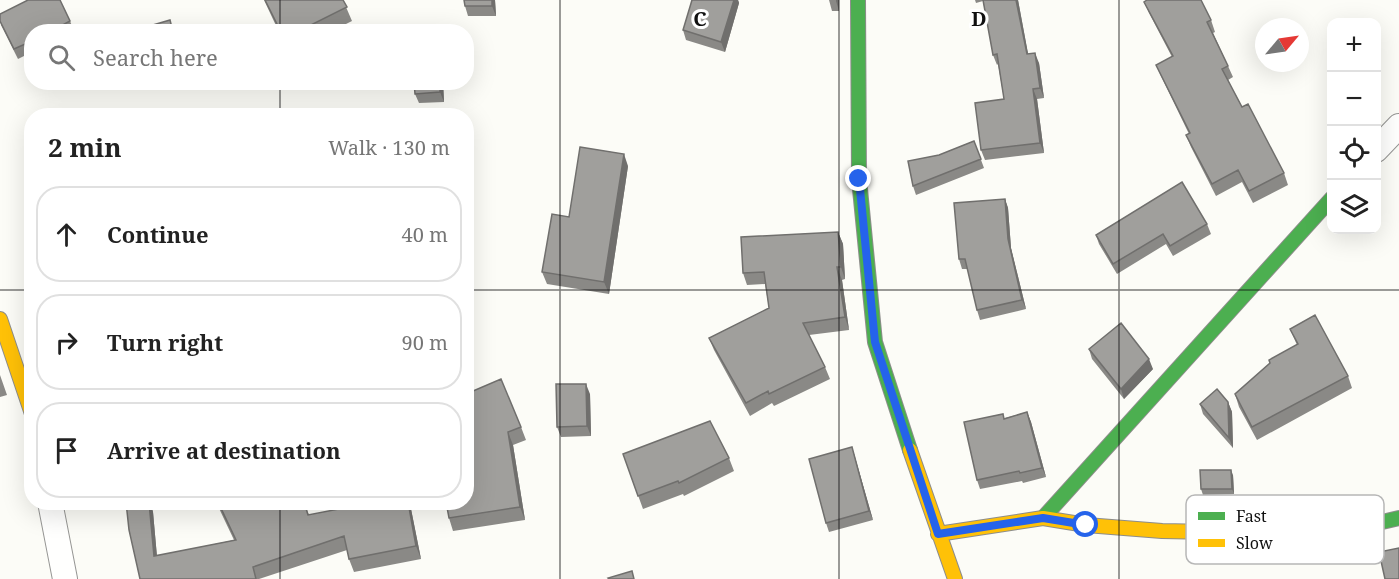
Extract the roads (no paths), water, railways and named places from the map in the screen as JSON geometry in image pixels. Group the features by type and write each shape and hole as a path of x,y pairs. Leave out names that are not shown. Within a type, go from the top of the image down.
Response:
{"street":[{"path":"858,0 859,179 875,342 955,579"},
{"path":"1381,146 1399,126"},
{"path":"1043,518 1327,203"},
{"path":"0,319 24,387"},
{"path":"52,510 65,579"},
{"path":"938,534 1043,518 1086,525 1186,531"},
{"path":"1384,522 1399,518"}]}
